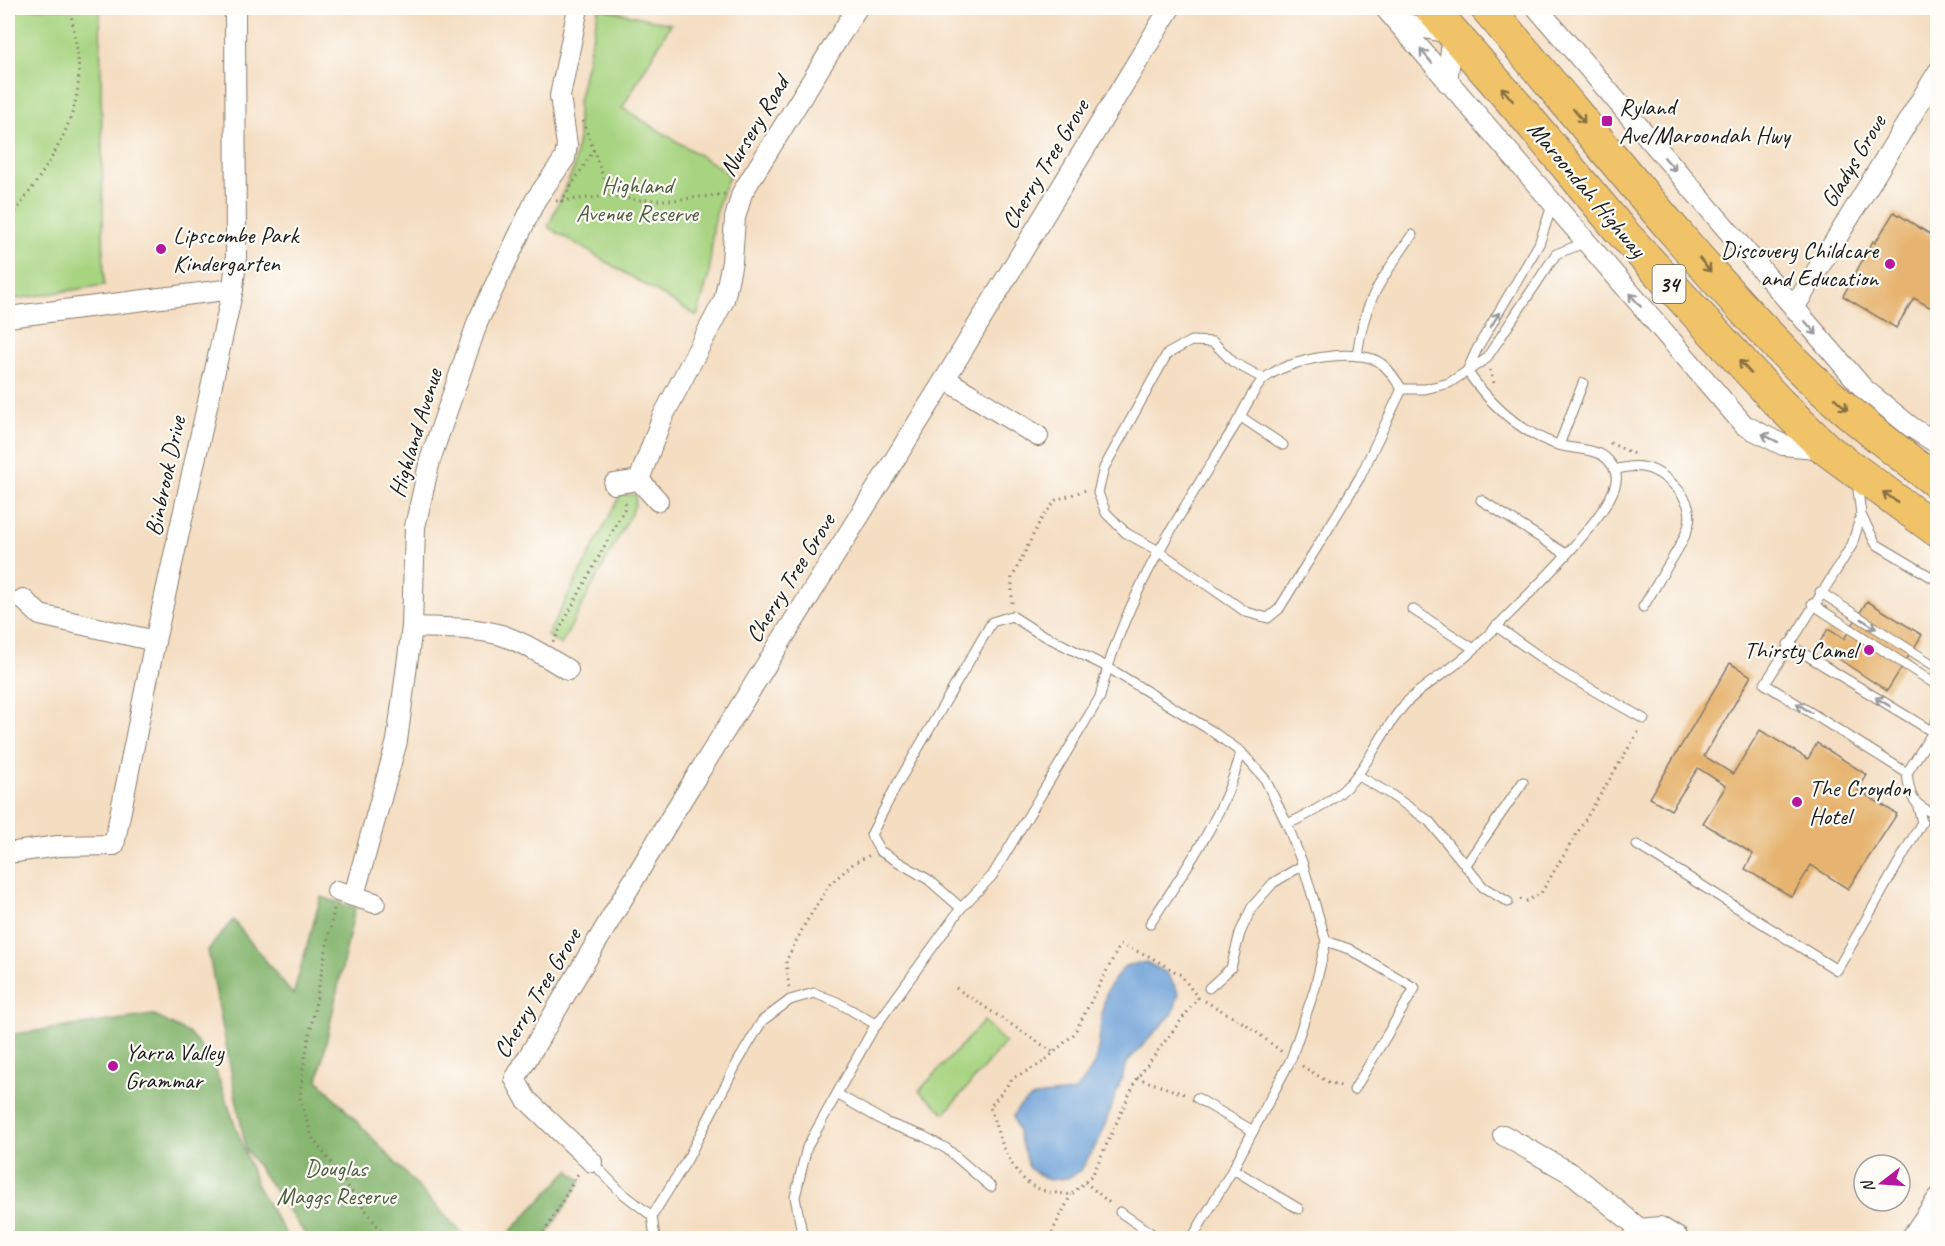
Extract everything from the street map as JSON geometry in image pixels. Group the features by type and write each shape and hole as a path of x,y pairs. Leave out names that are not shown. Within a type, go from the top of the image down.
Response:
{"highway":[{"name":"Maroondah Highway","path":"1431,8 1620,230 1778,402 1826,449 1938,531"},
{"name":"Maroondah Highway","path":"1497,11 1558,90 1721,284 1793,360 1881,440 1938,483"},
{"path":"1527,118 1558,90"}],"street":[{"name":"Binbrook Drive","path":"8,854 58,846 114,845 155,641 232,289 236,260 235,8"},
{"name":"Highland Avenue","path":"346,893 397,741 412,627 415,527 430,460 478,321 536,199 565,158 567,145 560,96 578,8"},
{"name":"Nursery Road","path":"626,482 724,300 732,262 735,218 742,193 857,8"},
{"name":"Cherry Tree Grove","path":"590,1160 526,1100 515,1079 676,809 945,379 1170,8"},
{"path":"1537,8 1863,388 1911,427 1938,444"},
{"path":"1391,15 1452,34 1447,82"},
{"path":"1391,15 1552,206 1744,425 1783,445 1826,449"},
{"name":"Gladys Grove","path":"1794,308 1938,72"},
{"path":"11,317 232,289"},
{"path":"945,379 1038,435"},
{"path":"626,482 658,501"},
{"path":"23,599 40,615 155,641"},
{"path":"412,627 461,629 501,635 568,670"},
{"path":"346,893 375,903"},
{"path":"1503,1135 1574,1175 1636,1234 1660,1227 1678,1239"},
{"path":"1911,1239 1938,1198"}],"lane":[{"path":"1467,371 1478,347 1539,244 1552,206"},
{"path":"1357,356 1361,323 1371,296 1412,235"},
{"path":"1402,389 1436,387 1486,359 1556,254 1584,243"},
{"path":"1264,379 1233,362 1213,342 1191,341 1167,354 1104,468 1098,494 1106,513 1126,533 1157,550 1246,612 1268,618 1279,609 1360,477 1402,389"},
{"path":"803,1239 795,1197 807,1147 877,1025 961,908 992,876 1100,697 1107,667 1157,550 1264,379 1297,363 1319,356 1357,356 1381,363 1402,389"},
{"path":"1287,824 1327,804 1357,776 1386,727 1409,700 1474,649 1584,537 1616,484 1615,470 1600,454 1559,445 1521,428 1503,414 1467,371"},
{"path":"1559,445 1583,383"},
{"path":"1241,417 1283,445"},
{"path":"1615,470 1632,465 1653,470 1684,495 1690,511 1691,525 1684,540 1643,607"},
{"path":"1857,473 1861,516 1852,545 1812,604 1765,684 1907,773"},
{"path":"1481,500 1566,554"},
{"path":"1861,516 1876,544 1938,581"},
{"path":"1820,592 1938,668"},
{"path":"1812,604 1938,686"},
{"path":"1412,609 1474,649"},
{"path":"961,908 929,880 880,851 871,835 895,788 992,622 1012,616 1037,632 1107,667 1210,730 1241,752 1265,779 1287,824 1303,865 1326,940 1315,988 1291,1059 1233,1169 1192,1239"},
{"path":"1496,626 1563,673 1644,719"},
{"path":"1788,644 1935,731"},
{"path":"1637,845 1837,970 1922,822 1918,807 1910,794 1907,773 1935,731 1938,715"},
{"path":"1150,924 1206,835 1233,785 1241,752"},
{"path":"1357,776 1390,794 1429,822 1484,887 1508,902"},
{"path":"1465,866 1523,782"},
{"path":"1918,807 1938,816"},
{"path":"1209,988 1231,968 1240,933 1252,907 1273,883 1303,865"},
{"path":"1326,940 1349,950 1414,988 1354,1090"},
{"path":"655,1239 652,1216 687,1160 736,1065 762,1021 790,1000 814,993 837,1002 877,1025"},
{"path":"837,1094 887,1123 924,1136 947,1149 991,1187"},
{"path":"1197,1098 1253,1131"},
{"path":"590,1160 621,1192 652,1216"},
{"path":"1233,1169 1299,1209"},
{"path":"1120,1212 1158,1239"}],"path":[{"path":"8,222 43,174 72,111 78,87 77,55 70,8"},
{"path":"579,111 595,148 610,196"},
{"path":"561,202 595,148"},
{"path":"536,199 561,202 610,196 635,200 674,200 742,193"},
{"path":"8,269 11,317"},
{"path":"546,657 625,508 626,482"},
{"path":"1012,616 1012,578 1040,521 1056,500 1100,487"},
{"path":"1508,902 1515,897 1527,901 1541,893 1644,719"},
{"path":"790,1000 786,961 805,924 830,884 854,863 880,851"},
{"path":"346,893 303,1068 300,1098 312,1137 386,1239"},
{"path":"1071,1195 1037,1189 1013,1167 1000,1140 990,1107 1014,1078 1041,1064 1074,1034 1120,945 1147,955 1181,975 1198,998 1246,1025 1291,1059 1328,1082 1354,1090"},
{"path":"956,988 1053,1052"},
{"path":"1049,1239 1071,1195 1093,1174 1137,1078 1198,998 1209,988"},
{"path":"1137,1078 1197,1098"},
{"path":"541,1239 590,1160"},
{"path":"1084,1182 1120,1212"}],"green space":[{"path":"8,8 100,8 104,285 8,300"},
{"name":"Highland Avenue Reserve","path":"599,8 671,24 622,108 730,174 719,201 713,229 709,275 697,316 548,227 574,168 578,137 578,102"},
{"path":"621,494 637,495 634,508 561,645 547,636"},
{"name":"Douglas Maggs Reserve","path":"321,897 355,908 318,1080 466,1238 308,1238 246,1150 208,950 233,920 293,995"},
{"name":"Yarra Valley Grammar","path":"153,1015 190,1034 213,1063 257,1186 288,1238 8,1238 8,1035"},
{"path":"984,1021 1005,1043 945,1113 919,1091"},
{"path":"569,1170 581,1181 545,1238 504,1238"}],"water":[{"path":"1146,962 1167,973 1179,993 1173,1013 1128,1061 1100,1138 1081,1170 1068,1178 1048,1180 1029,1168 1013,1116 1019,1107 1032,1098 1075,1091 1086,1078 1097,1056 1103,1009 1109,987 1125,966"}],"building":[{"path":"1894,212 1938,239 1938,312 1914,298 1896,328 1843,296 1873,241 1875,243"},
{"name":"Thirsty Camel","path":"1867,601 1922,635 1887,691 1818,645 1828,629 1844,639"},
{"name":"The Croydon Hotel","path":"1730,663 1751,676 1704,756 1733,774 1760,730 1808,759 1817,743 1867,775 1858,790 1897,814 1848,889 1811,865 1792,897 1745,869 1753,854 1703,823 1726,786 1698,768 1671,810 1650,798"}],"place":[{"name":"Ryland Ave/Maroondah Hwy","path":"1607,121"},
{"name":"Lipscombe Park Kindergarten","path":"161,249"},
{"name":"Discovery Childcare and Education","path":"1890,264"},
{"name":"Thirsty Camel","path":"1869,650"},
{"name":"The Croydon Hotel","path":"1797,802"},
{"name":"Yarra Valley Grammar","path":"113,1066"}]}
